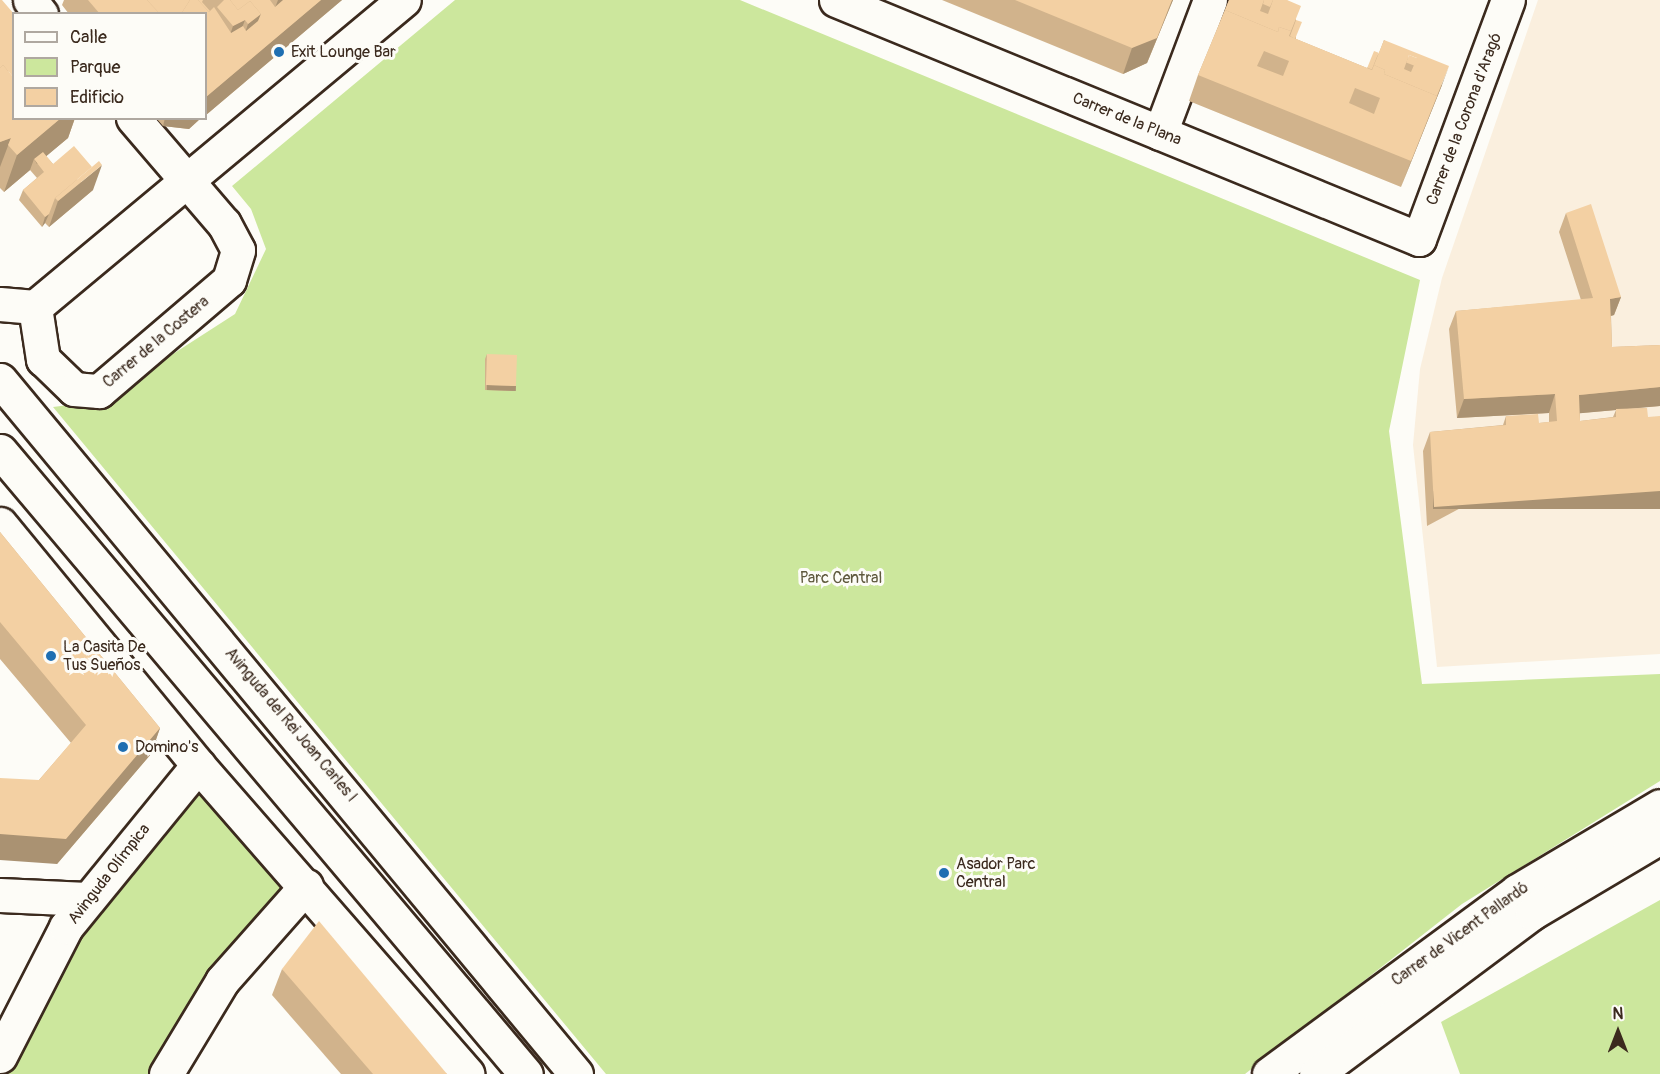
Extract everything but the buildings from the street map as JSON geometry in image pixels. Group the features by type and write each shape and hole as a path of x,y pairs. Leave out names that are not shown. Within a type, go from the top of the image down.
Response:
{"street":[{"path":"30,0 40,12"},
{"path":"0,304 35,307 404,0"},
{"name":"Carrer de la Plana","path":"836,0 903,13 1160,133 1419,239"},
{"path":"1160,133 1210,0"},
{"name":"Carrer de la Corona d'Aragó","path":"1419,239 1509,0"},
{"path":"135,120 187,181"},
{"name":"Carrer de la Costera","path":"35,307 43,358 74,389 99,391 229,280 238,250 187,181"},
{"name":"Avinguda del Rei Joan Carles I","path":"0,380 576,1074"},
{"path":"0,451 526,1074"},
{"path":"0,524 198,765 468,1074"},
{"name":"Avinguda Olímpica","path":"0,1056 87,899 198,765"},
{"name":"Carrer de Vicent Pallardó","path":"1269,1074 1517,891 1660,806"},
{"name":"Carrer de Vicent Pallardó","path":"1316,1074 1532,913 1660,837"},
{"path":"166,1074 222,981 306,886"},
{"path":"0,894 87,899"}],"shaded area":[{"path":"1538,0 1660,0 1660,654 1437,667 1413,445 1420,369 1442,278"}],"green space":[{"name":"Parc Central","path":"455,0 740,0 1420,280 1389,431 1422,684 1660,674 1660,781 1462,904 1245,1074 606,1074 53,407 100,401 235,314 266,249 251,209 232,186"},
{"path":"193,768 306,886 169,1074 0,1074 0,1057 66,927"},
{"path":"1660,900 1660,1074 1460,1074 1441,1022"}],"place":[{"name":"Exit Lounge Bar","path":"279,52"},
{"name":"La Casita De Tus Sueños","path":"51,656"},
{"name":"Domino's","path":"123,747"},
{"name":"Asador Parc Central","path":"944,873"}]}
